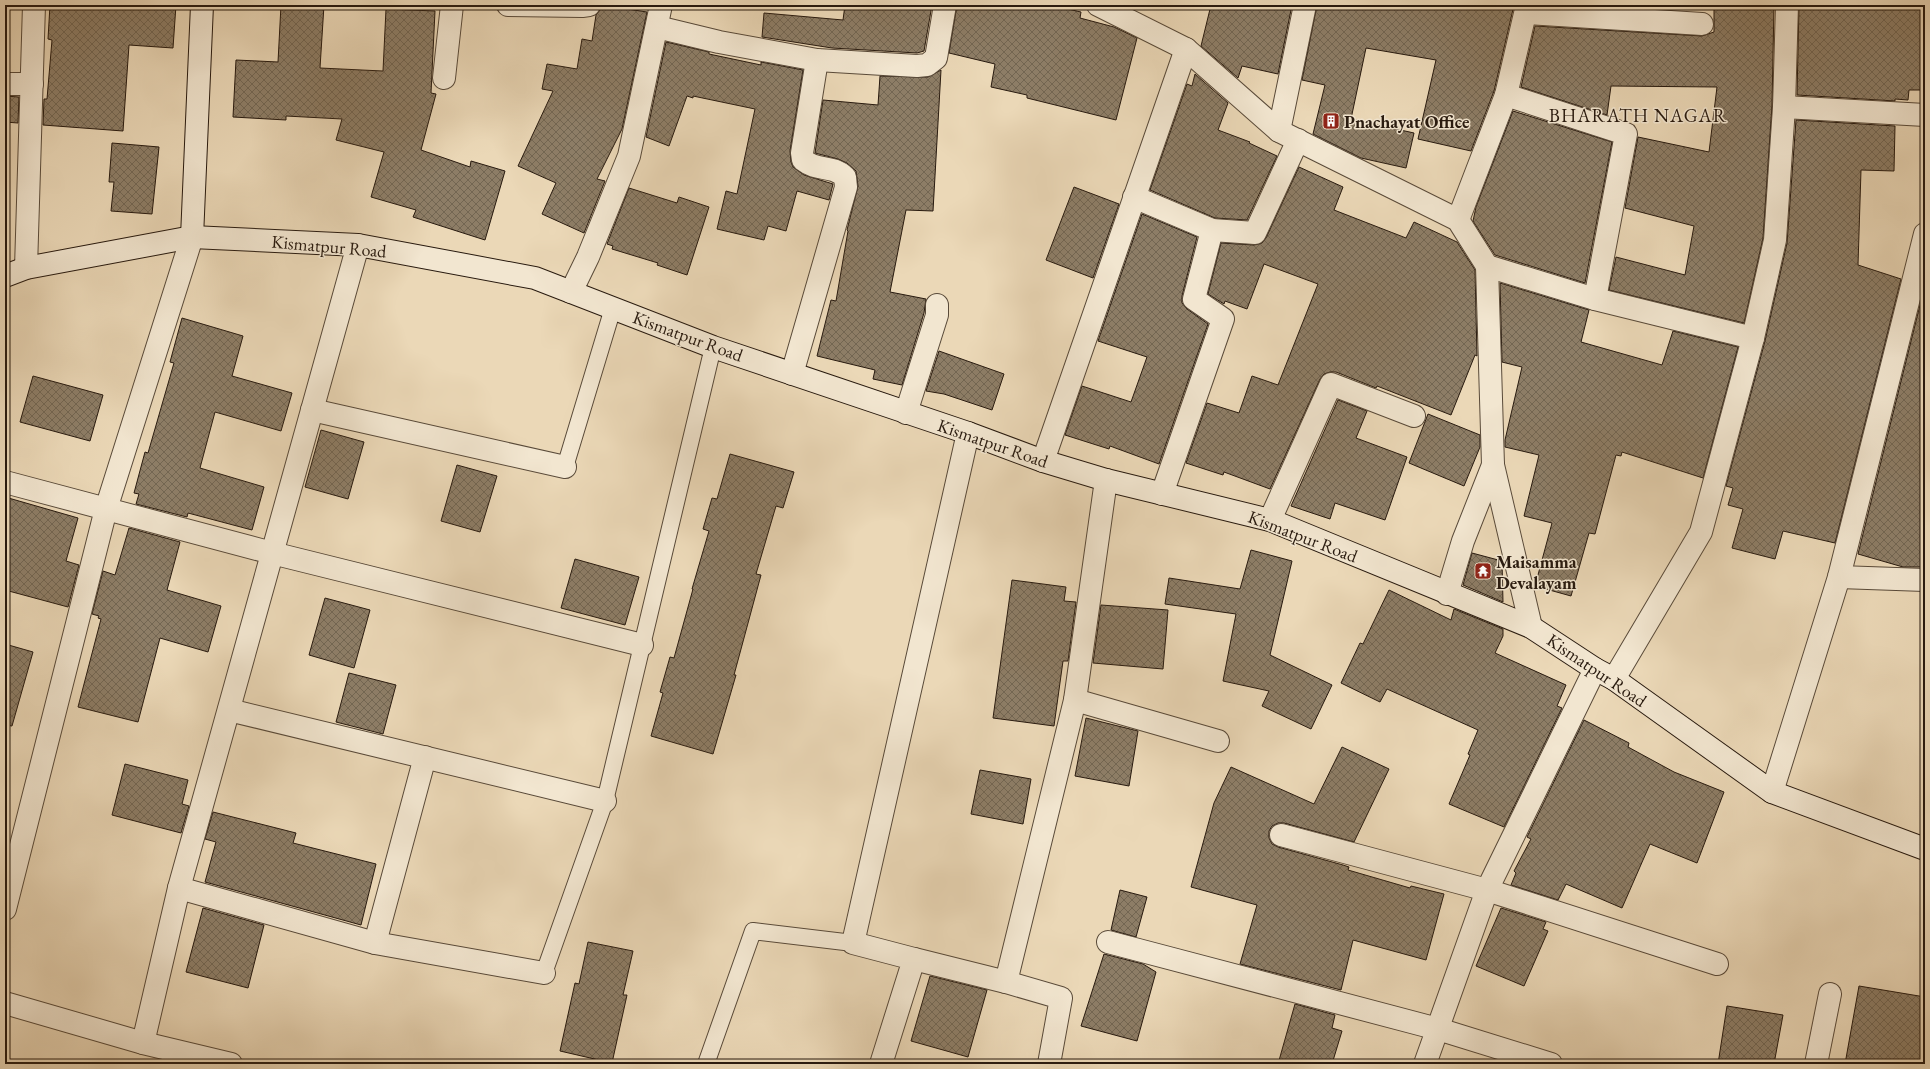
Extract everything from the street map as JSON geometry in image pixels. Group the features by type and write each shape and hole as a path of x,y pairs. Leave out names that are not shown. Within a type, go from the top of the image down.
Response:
{"street":[{"path":"26,268 34,5"},
{"path":"5,909 106,509 192,237 202,5"},
{"path":"444,78 452,5"},
{"path":"508,5 584,6"},
{"path":"571,292 588,257 629,156 661,5"},
{"path":"657,27 719,42 817,60 917,66 927,65 936,58 945,5"},
{"path":"1098,5 1186,49 1289,135 1458,220 1486,266 1493,465 1531,626"},
{"path":"1134,198 1212,230 1255,232 1289,135 1305,5"},
{"path":"1614,679 1701,532 1753,338 1774,240 1784,108 1787,5"},
{"path":"1458,220 1506,95 1527,9 1702,24"},
{"path":"1043,461 1186,49"},
{"path":"792,374 846,187 845,177 838,170 810,166 803,160 802,153 817,60"},
{"path":"5,84 32,84"},
{"path":"1506,95 1626,134 1595,299"},
{"path":"1784,108 1925,115"},
{"path":"1162,494 1223,319 1194,299 1212,230"},
{"path":"1772,792 1839,577 1925,234"},
{"name":"Kismatpur Road","path":"5,276 26,268 192,237 358,245 535,278 713,347 906,412 1043,461 1106,480 1270,520 1447,594 1531,626 1595,669 1614,679 1772,792 1925,849"},
{"path":"143,1042 179,888 358,245"},
{"path":"1486,266 1595,299 1753,338"},
{"path":"906,412 937,315 937,305"},
{"path":"1270,520 1331,384 1414,416"},
{"path":"312,410 565,468"},
{"path":"968,434 853,943 1006,982 1061,998 1049,1064"},
{"path":"1447,594 1463,541 1493,465"},
{"path":"1006,982 1075,700 1106,480"},
{"path":"5,482 272,553 642,645"},
{"path":"1839,577 1925,580"},
{"path":"1425,1064 1487,890 1595,669"},
{"path":"1075,700 1218,741"},
{"path":"229,710 605,801"},
{"path":"375,943 425,757"},
{"path":"1281,835 1487,890 1717,964"},
{"path":"179,888 375,943 544,973"},
{"path":"1108,942 1438,1029 1550,1064"},
{"path":"881,1064 914,959"},
{"path":"1816,1064 1830,994"},
{"path":"5,1003 143,1042 231,1064"}],"lane":[{"path":"565,468 613,308"},
{"path":"544,973 605,801 713,347"},
{"path":"706,1064 753,930 853,943"}],"building":[{"path":"50,5 176,5 173,48 129,45 123,131 43,125 44,99 47,99 52,40 48,39"},
{"path":"281,5 324,5 320,68 383,71 386,9 435,11 431,93 436,94 421,150 470,167 471,161 505,171 485,240 413,217 416,210 371,197 384,152 336,140 342,119 286,116 286,120 233,117 236,60 278,62"},
{"path":"601,5 647,12 622,129 597,179 605,181 584,233 542,214 556,183 518,166 553,91 542,89 547,64 577,69 582,39 592,41 596,15 600,10"},
{"path":"845,5 932,5 924,51 917,53 832,48 762,37 764,13 843,20"},
{"path":"957,5 1050,5 1081,12 1080,18 1114,27 1137,38 1116,120 1027,98 1027,95 991,87 995,64 949,53"},
{"path":"1211,5 1292,5 1278,74 1242,66 1238,78 1201,46"},
{"path":"1317,5 1514,5 1494,91 1471,151 1418,139 1436,60 1366,48 1351,119 1414,133 1406,168 1361,158 1313,134 1325,85 1302,80"},
{"path":"1714,5 1774,5 1772,106 1763,238 1744,323 1609,290 1616,257 1685,275 1694,226 1625,208 1638,137 1709,152 1717,87 1611,86 1607,115 1521,87 1535,26 1702,36 1714,32"},
{"path":"1799,5 1925,5 1925,90 1909,90 1908,100 1895,99 1895,101 1797,95"},
{"path":"666,42 709,52 709,54 761,65 761,62 803,70 790,151 791,162 793,167 804,175 833,184 829,200 797,191 786,231 768,226 764,240 717,229 726,191 737,194 755,109 687,96 669,146 646,137"},
{"path":"941,70 933,211 906,210 890,292 926,299 924,313 902,385 873,379 875,370 817,356 831,300 836,301 847,230 858,186 856,171 847,163 815,153 823,100 878,105 880,76 928,77"},
{"path":"1195,74 1228,103 1218,130 1250,142 1249,143 1277,156 1247,220 1215,218 1150,190 1187,84 1192,86"},
{"path":"5,96 19,97 18,123 5,122"},
{"path":"1513,111 1612,142 1585,283 1495,255 1473,221 1476,207"},
{"path":"1796,120 1895,126 1894,171 1861,170 1858,265 1901,279 1835,543 1783,531 1775,559 1732,548 1743,509 1728,505 1733,488 1726,486 1765,341 1787,243"},
{"path":"112,143 159,147 152,214 111,211 114,182 109,182"},
{"path":"1299,167 1343,187 1334,210 1406,238 1414,222 1457,242 1475,270 1477,356 1475,355 1451,415 1377,386 1376,388 1336,372 1324,374 1320,379 1270,489 1224,472 1223,475 1186,463 1207,403 1239,413 1252,376 1278,385 1318,284 1264,264 1247,309 1225,301 1224,304 1208,294 1221,243 1254,245 1262,243 1266,238"},
{"path":"1074,187 1119,204 1093,278 1046,260"},
{"path":"629,188 677,203 679,197 709,207 687,275 657,265 658,263 612,249 613,246 607,244"},
{"path":"1142,214 1197,237 1182,296 1182,303 1187,309 1208,324 1159,464 1110,446 1109,449 1065,435 1082,386 1131,402 1147,357 1098,341"},
{"path":"1500,283 1589,310 1581,342 1662,365 1673,331 1738,347 1703,478 1622,452 1621,456 1616,455 1595,534 1589,533 1571,596 1535,586 1552,523 1524,516 1539,455 1505,447 1505,440 1522,367 1502,362"},
{"path":"1923,293 1925,294 1925,567 1903,567 1858,554"},
{"path":"182,318 243,336 232,376 292,393 281,431 215,412 200,468 264,487 252,530 188,513 187,517 136,504 139,494 134,493 145,452 148,453 174,363 170,362"},
{"path":"939,351 1004,374 992,410 944,394 926,391"},
{"path":"33,376 103,395 90,441 20,422"},
{"path":"1338,400 1367,411 1356,438 1407,457 1385,520 1335,503 1330,519 1291,506"},
{"path":"1428,414 1480,435 1480,447 1464,486 1409,463"},
{"path":"321,430 364,442 348,499 305,487"},
{"path":"730,454 794,472 783,508 776,506 756,574 761,575 734,675 736,675 713,754 651,736 663,693 660,692 670,657 674,658 709,531 703,529 712,498 717,499"},
{"path":"457,465 497,476 480,532 441,521"},
{"path":"5,497 78,518 66,561 79,565 68,607 5,590"},
{"path":"129,528 180,542 167,590 221,606 208,652 160,638 138,722 78,707 101,619 98,618 99,616 92,614 103,571 115,575"},
{"path":"1251,550 1292,561 1270,655 1332,685 1311,729 1262,706 1269,691 1223,681 1236,614 1165,604 1169,578 1240,589"},
{"name":"Maisamma Devalayam","path":"1472,553 1502,561 1503,602 1463,585"},
{"path":"575,559 639,577 625,625 561,608"},
{"path":"1012,580 1066,587 1064,601 1076,602 1068,661 1063,661 1054,726 993,718"},
{"path":"1389,590 1451,620 1454,609 1503,629 1503,636 1495,653 1566,685 1557,706 1562,708 1504,827 1449,804 1470,755 1468,754 1478,730 1387,689 1380,702 1341,683 1360,643 1363,644"},
{"path":"325,598 370,610 354,668 309,655"},
{"path":"1101,605 1168,610 1163,669 1093,663"},
{"path":"5,644 33,652 12,726 5,725"},
{"path":"349,673 396,685 383,734 336,722"},
{"path":"1086,718 1138,731 1129,786 1075,776"},
{"path":"1584,720 1629,743 1628,747 1674,772 1724,792 1697,863 1650,844 1622,908 1566,884 1558,900 1511,885 1516,873 1514,871 1531,839 1527,837"},
{"path":"1342,747 1389,769 1354,842 1284,823 1278,823 1272,826 1269,831 1269,838 1272,844 1349,867 1348,870 1410,888 1411,886 1444,894 1426,960 1353,940 1341,990 1240,964 1257,905 1191,887 1214,803 1231,767 1314,804"},
{"path":"125,764 188,780 182,804 189,806 181,833 112,815"},
{"path":"980,770 1031,779 1023,824 971,814"},
{"path":"213,812 296,833 293,843 376,864 361,925 205,882 216,842 205,839"},
{"path":"1120,890 1147,897 1136,937 1111,930"},
{"path":"203,908 264,925 248,988 186,972"},
{"path":"1501,908 1546,922 1543,929 1548,931 1524,986 1476,966"},
{"path":"588,942 633,951 623,995 627,995 612,1063 560,1051 575,983 579,984"},
{"path":"1104,954 1143,964 1156,972 1137,1041 1081,1026"},
{"path":"930,976 987,990 968,1057 911,1041"},
{"path":"1859,986 1925,997 1925,1064 1845,1064"},
{"path":"1295,1004 1335,1015 1332,1028 1342,1031 1332,1064 1278,1064"},
{"path":"1727,1006 1783,1015 1774,1064 1718,1064"}],"place":[{"name":"Pnachayat Office","path":"1331,121"},
{"name":"Maisamma Devalayam","path":"1483,571"}],"district":[{"name":"BHARATH NAGAR","path":"1638,115"}]}
